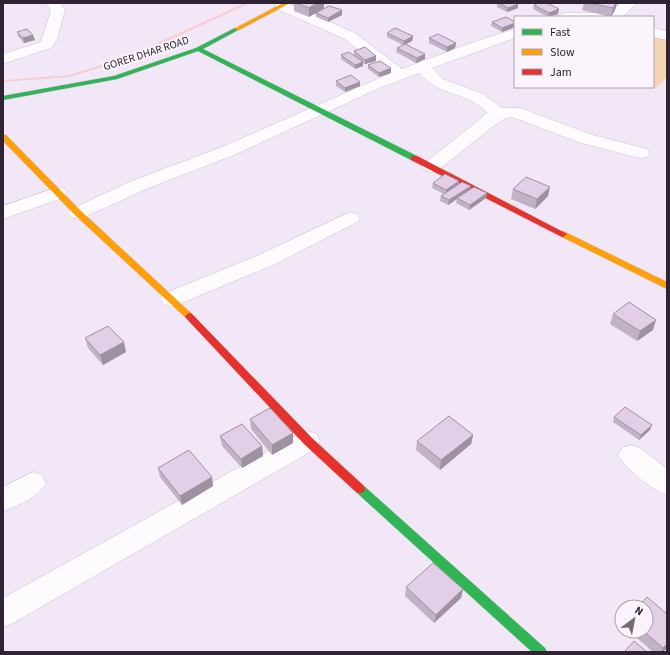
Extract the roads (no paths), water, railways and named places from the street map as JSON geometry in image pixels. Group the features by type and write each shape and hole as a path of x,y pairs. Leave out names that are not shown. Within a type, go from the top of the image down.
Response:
{"street":[{"path":"3,59 46,45 50,39 58,10 53,3"},
{"path":"614,16 630,3"},
{"path":"284,4 350,36 400,75"},
{"name":"GORER DHAR ROAD","path":"3,98 115,78 198,49 284,4"},
{"path":"654,32 667,36"},
{"path":"78,213 140,185 228,151 317,109 400,75 514,33"},
{"path":"198,49 431,168 540,220 667,286"},
{"path":"422,67 436,81 492,107 496,112 490,120"},
{"path":"431,168 490,120 502,113 514,112 587,139 641,153"},
{"path":"3,137 78,213 204,330 308,441 541,652"},
{"path":"3,214 58,192"},
{"path":"171,299 266,260 350,218"},
{"path":"3,613 308,441"},
{"path":"631,455 667,484"},
{"path":"3,500 33,483"}],"waterway":[{"path":"3,81 69,76 125,59 248,3"}]}
